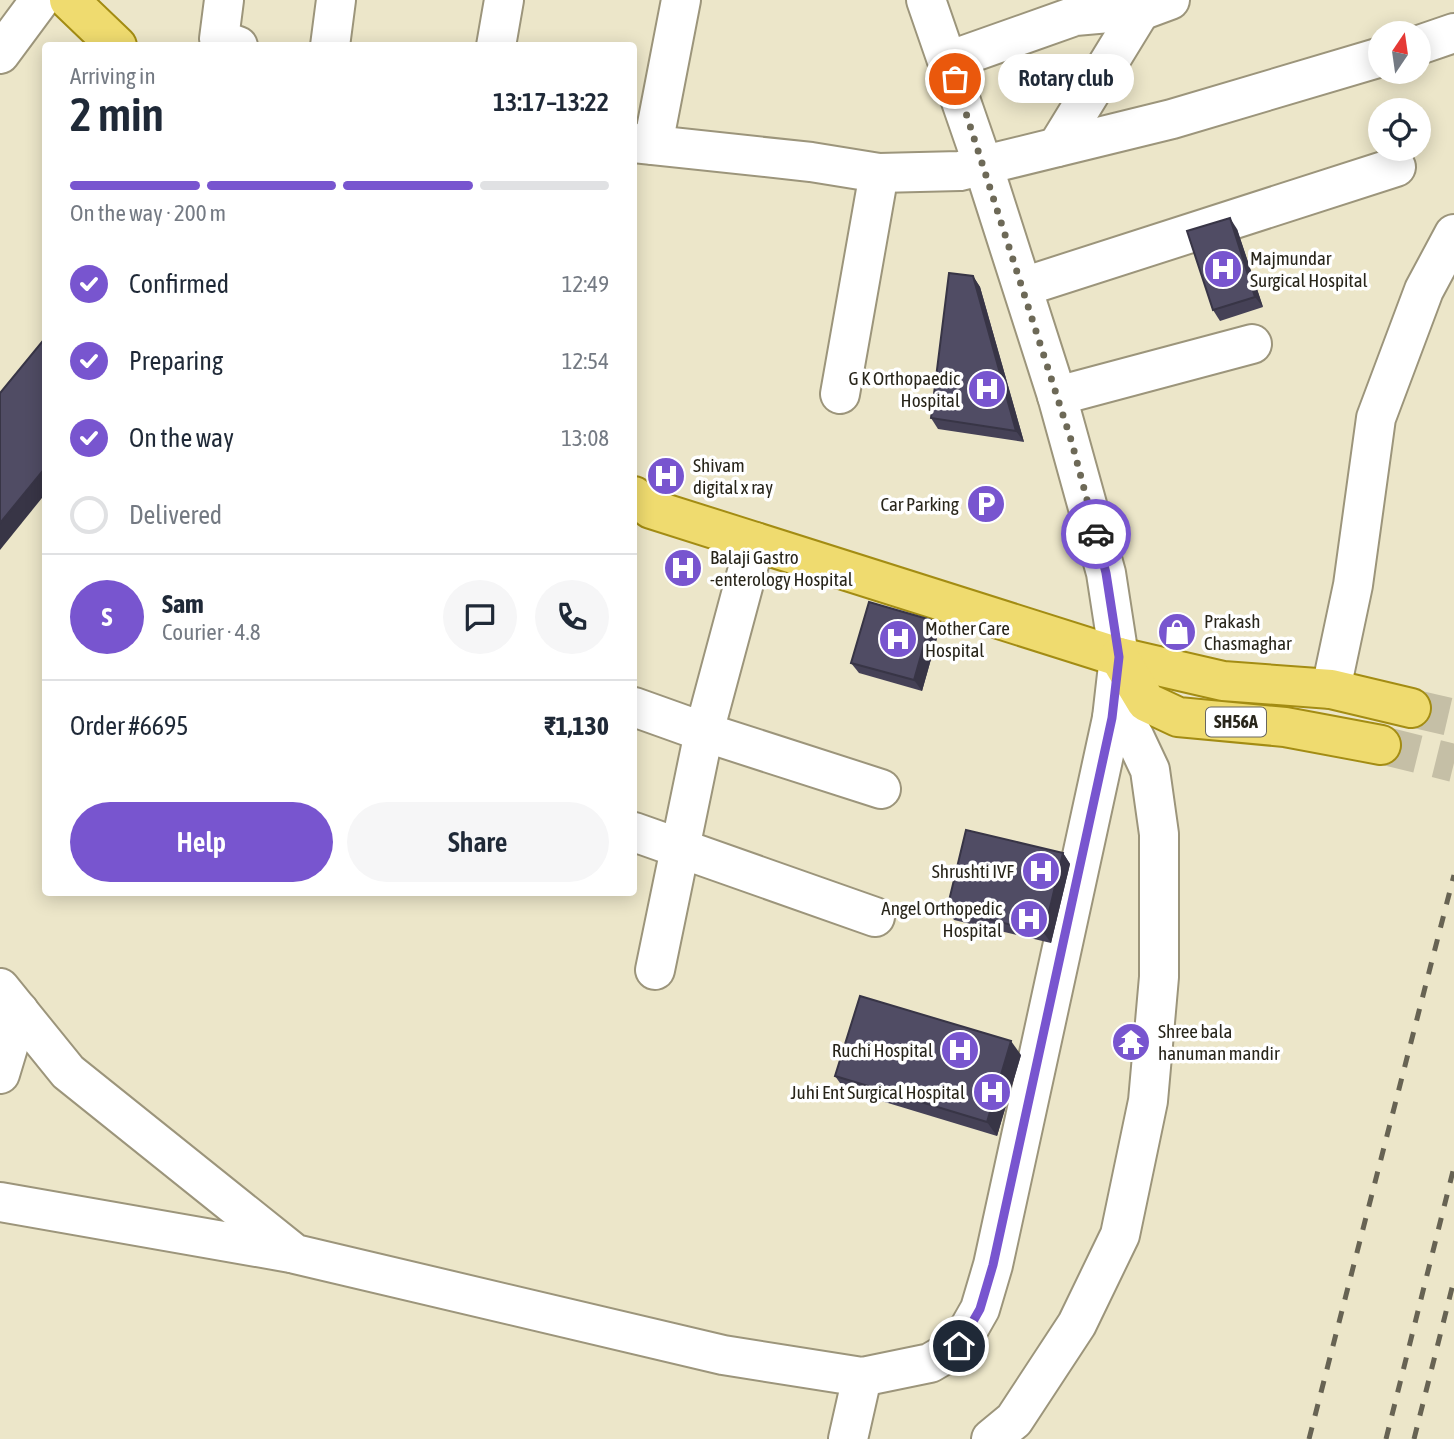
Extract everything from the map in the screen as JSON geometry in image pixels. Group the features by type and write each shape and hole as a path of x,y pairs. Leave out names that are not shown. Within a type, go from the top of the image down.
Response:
{"main road":[{"path":"69,0 113,42"},
{"path":"637,498 651,509 1119,657 1223,681 1331,689 1410,708"},
{"name":"SH56A","path":"1119,657 1146,702 1178,717 1285,727 1381,745"}],"street":[{"path":"0,54 40,0"},
{"path":"224,0 219,39 227,42"},
{"path":"331,42 337,0"},
{"path":"497,42 503,0"},
{"path":"681,0 643,144 811,162 879,173 961,171 1172,120 1368,61"},
{"path":"0,1202 295,1254 723,1355 862,1377 930,1363 959,1346 980,1309 999,1238 1112,718 1119,657 1106,573 1057,396 984,165 926,0"},
{"path":"948,61 1075,16 1153,3"},
{"path":"1057,147 1153,3"},
{"path":"1432,40 1454,33"},
{"path":"1023,287 1396,167"},
{"path":"840,394 879,173"},
{"path":"1331,689 1353,585 1376,418 1424,290 1454,234"},
{"path":"1057,396 1252,344"},
{"path":"655,970 704,732 755,542"},
{"path":"637,708 881,789"},
{"path":"991,1439 1014,1420 1077,1324 1120,1235 1148,1101 1159,977 1159,834 1150,770 1135,736 1112,718"},
{"path":"637,833 875,917"},
{"path":"9,1000 68,1072 295,1254"},
{"path":"0,1074 9,1000"},
{"path":"848,1439 862,1377"}],"building":[{"path":"1230,218 1255,297 1213,310 1187,231"},
{"path":"949,273 973,276 1016,431 931,418"},
{"path":"42,342 42,472 0,523 0,393"},
{"path":"869,602 931,620 914,680 851,663"},
{"path":"966,830 1063,853 1044,933 947,909"},
{"path":"860,996 1011,1041 987,1122 835,1076"}],"tunnel":[{"path":"1411,708 1454,718"},
{"path":"1381,745 1454,763"}],"railway":[{"path":"1309,1439 1454,875"},
{"path":"1386,1439 1454,1167"},
{"path":"1414,1439 1454,1280"}],"way so far":[{"path":"955,79 1072,443 1096,534"}],"place":[{"name":"Rotary club","path":"955,79"},
{"name":"Majmundar Surgical Hospital","path":"1223,269"},
{"name":"G K Orthopaedic Hospital","path":"987,389"},
{"name":"Shivam digital x ray","path":"666,476"},
{"name":"Car Parking","path":"986,504"},
{"name":"Balaji Gastro -enterology Hospital","path":"683,568"},
{"name":"Prakash Chasmaghar","path":"1177,632"},
{"name":"Mother Care Hospital","path":"898,639"},
{"name":"Shrushti IVF","path":"1041,871"},
{"name":"Angel Orthopedic Hospital","path":"1029,919"},
{"name":"Shree bala hanuman mandir","path":"1131,1042"},
{"name":"Ruchi Hospital","path":"960,1050"},
{"name":"Juhi Ent Surgical Hospital","path":"992,1092"}],"route":[{"path":"959,1346 980,1309 993,1265 1112,718 1119,657 1106,573 1096,534"}]}
